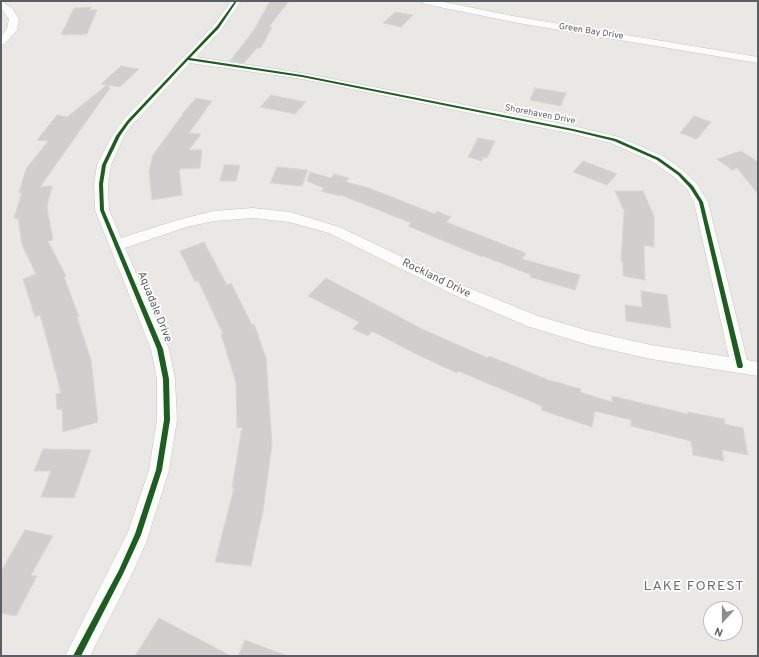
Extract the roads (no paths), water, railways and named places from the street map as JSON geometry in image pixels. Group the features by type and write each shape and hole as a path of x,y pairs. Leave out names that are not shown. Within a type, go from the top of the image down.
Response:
{"street":[{"name":"Aquadale Drive","path":"77,656 121,572 138,535 159,470 167,420 166,379 160,349 118,245 102,210 101,178 108,154 128,122 218,27 236,1"},
{"name":"Green Bay Drive","path":"425,1 518,20 758,60"},
{"path":"1,4 9,10 14,19 12,30 1,42"},
{"name":"Shorehaven Drive","path":"188,59 302,76 573,130 615,140 658,159 679,174 692,187 701,202 740,366"},
{"name":"Rockland Drive","path":"118,245 183,223 214,216 254,213 290,217 334,230 458,290 533,321 589,338 651,352 758,369"}],"district":[{"name":"LAKE FOREST","path":"694,587"}]}
